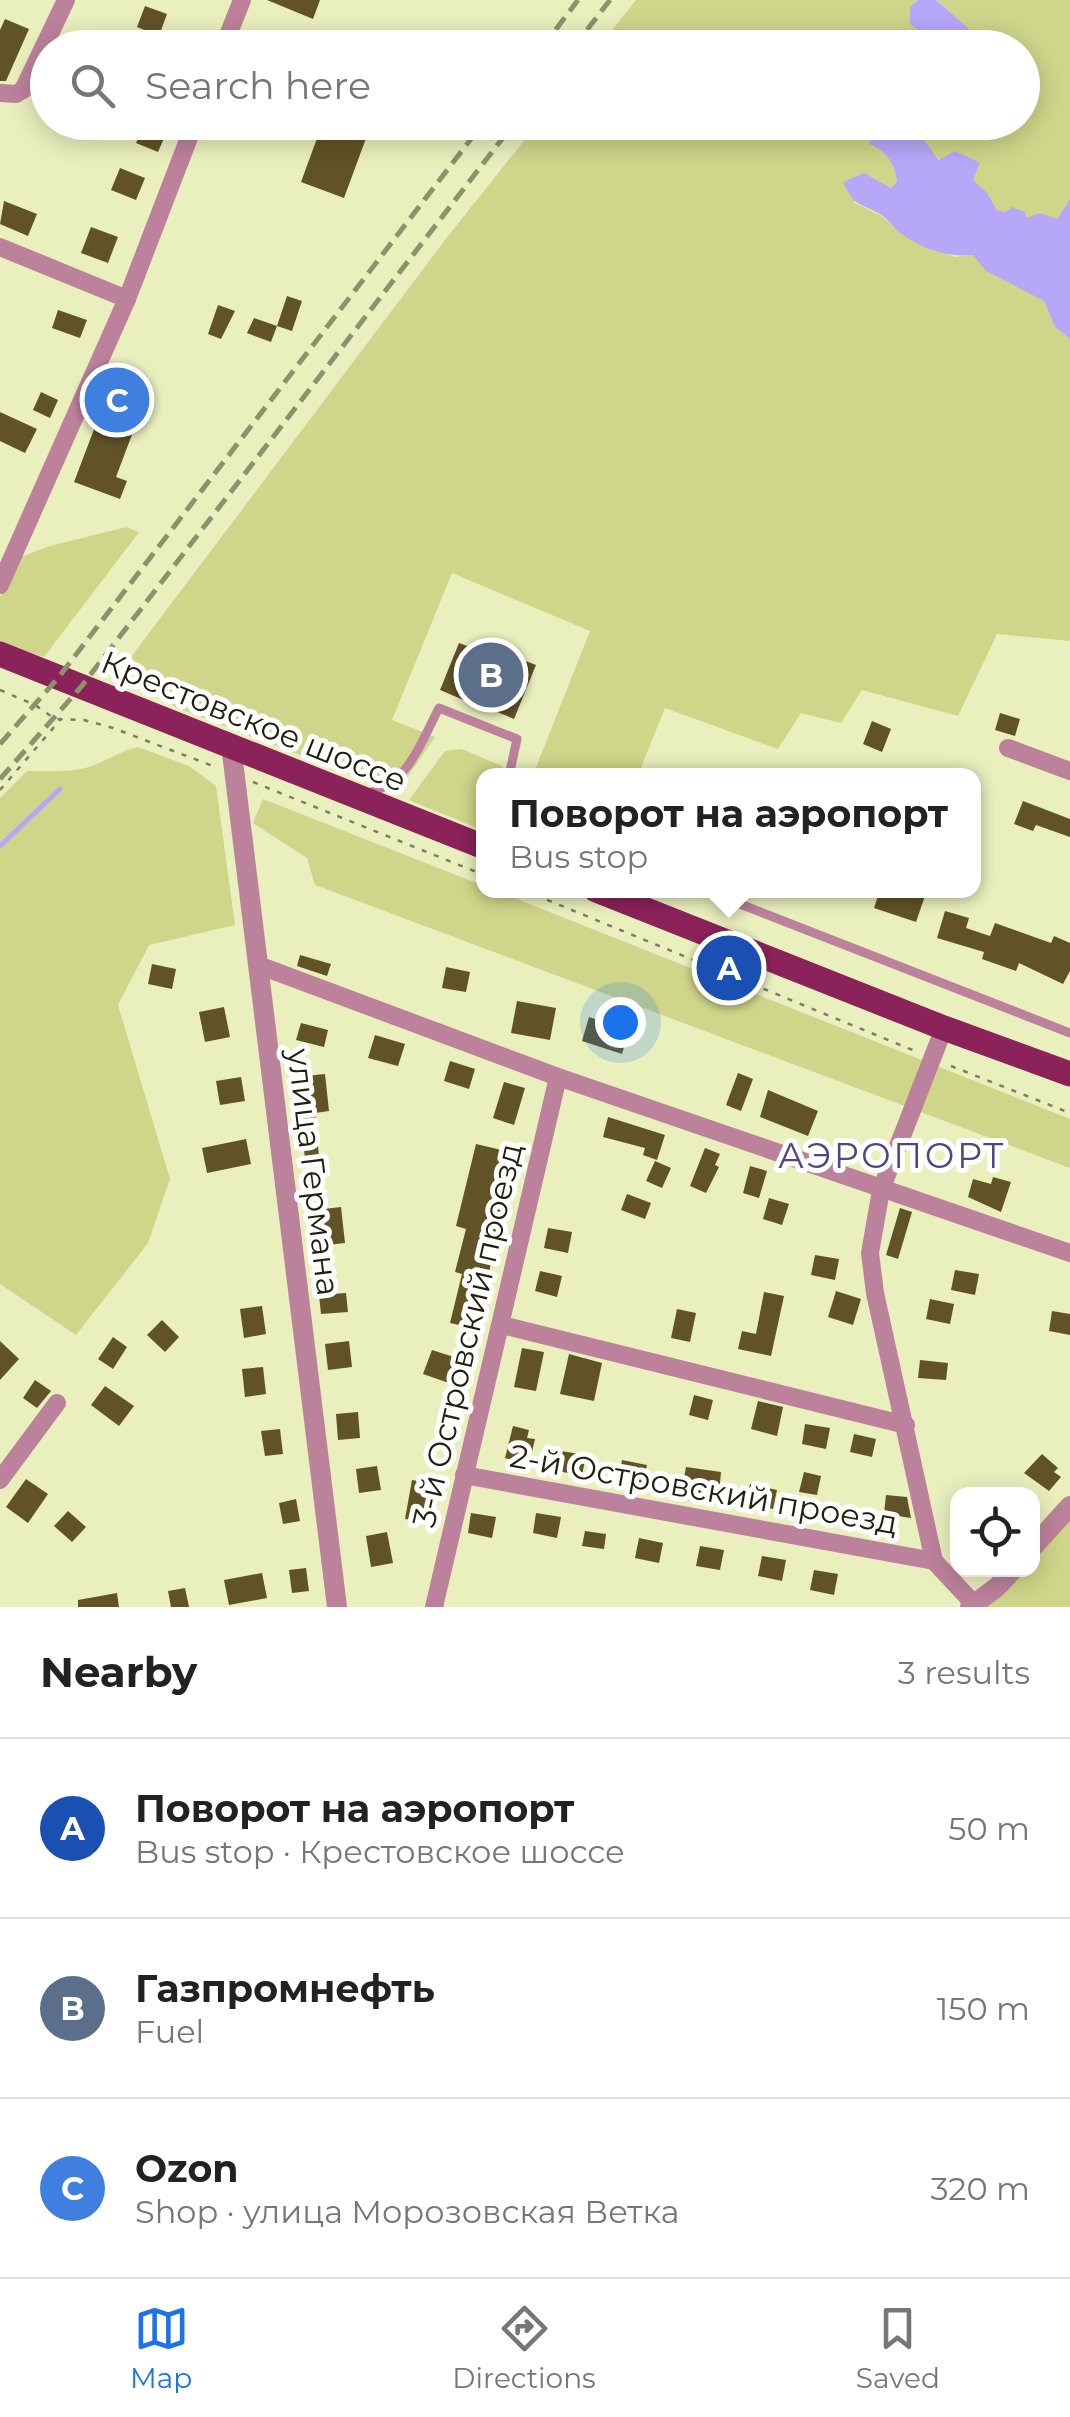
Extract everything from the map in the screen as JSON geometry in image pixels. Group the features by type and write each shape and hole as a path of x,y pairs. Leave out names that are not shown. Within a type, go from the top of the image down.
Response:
{"main road":[{"name":"Крестовское шоссе","path":"0,654 476,845"},
{"path":"616,898 1070,1074"}],"street":[{"path":"52,30 66,0"},
{"path":"231,30 242,0"},
{"path":"0,93 24,90 30,77"},
{"path":"0,585 127,299 188,140"},
{"path":"0,248 127,299"},
{"name":"улица Германа","path":"231,745 337,1607"},
{"path":"1008,748 1070,771"},
{"path":"258,965 558,1077 1070,1253"},
{"path":"944,1028 881,1190 870,1253 874,1292 934,1561 972,1606 1005,1577"},
{"name":"3-й Островский проезд","path":"434,1607 558,1077"},
{"path":"502,1326 906,1425"},
{"path":"0,1480 57,1402"},
{"name":"2-й Островский проезд","path":"464,1476 934,1561"},
{"path":"1040,1539 1070,1506"}],"lane":[{"path":"351,795 372,793 404,776 439,708 517,739 511,768"},
{"path":"724,898 1070,1033"}],"path":[{"path":"0,790 62,719"},
{"path":"542,898 1070,1113"}],"green space":[{"path":"636,0 918,0 910,7 921,30 612,30"},
{"path":"936,0 1070,0 1070,199 1057,219 1025,218 997,210 975,183 945,164 924,140 1040,140 1040,30 968,28"},
{"path":"524,140 871,140 889,159 897,182 892,189 853,202 882,216 901,234 955,257 973,255 1044,301 1055,327 1070,339 1070,641 997,634 958,716 862,690 841,723 801,713 778,749 665,708 641,768 536,768 590,631 452,573 392,720 435,737 406,779 391,790 175,707 131,657"},
{"path":"126,527 139,532 44,657 0,642 0,597 18,558"},
{"path":"138,747 189,766 216,786 235,925 149,945 118,1005 170,1179 148,1243 76,1335 0,1284 0,798 27,771 84,768"},
{"path":"462,749 502,766 476,768 476,828 409,800 445,751"},
{"path":"263,799 476,883 476,898 515,898 1070,1119 1070,1168 315,885 307,858 253,823"},
{"path":"1070,1503 1070,1607 974,1607 1002,1577 1040,1577 1040,1536"}],"shaded area":[{"path":"918,0 936,0 969,30 918,30 910,24 910,7"},
{"path":"870,140 924,140 939,160 955,151 980,163 973,180 997,210 1006,212 1012,207 1025,212 1026,218 1040,213 1057,219 1070,199 1070,339 1055,327 1044,301 986,271 973,255 944,253 917,243 852,197 843,182 864,173 891,188 897,182 889,159 869,144"}],"building":[{"path":"267,0 320,0 313,19"},
{"path":"145,6 167,14 161,30 137,27"},
{"path":"5,19 29,29 6,81 0,81 0,30"},
{"path":"137,140 163,140 158,152 136,143"},
{"path":"316,140 365,140 344,198 301,182"},
{"path":"120,168 145,178 136,200 111,190"},
{"path":"4,201 37,214 28,236 0,224"},
{"path":"91,227 118,237 108,263 81,253"},
{"path":"287,296 302,301 292,331 277,326"},
{"path":"218,305 235,311 221,339 208,334"},
{"path":"58,310 87,320 80,338 52,328"},
{"path":"254,318 277,326 271,342 247,333"},
{"path":"115,374 150,387 116,477 127,481 120,499 74,482"},
{"path":"41,392 58,400 50,418 33,410"},
{"path":"0,412 37,429 25,453 0,441"},
{"path":"459,643 486,653 482,662 509,673 515,657 536,665 514,719 495,711 501,694 473,683 466,701 440,690"},
{"path":"1000,713 1020,719 1015,736 995,730"},
{"path":"872,721 891,729 882,752 863,744"},
{"path":"1023,801 1070,819 1070,837 1036,825 1033,831 1014,824"},
{"path":"877,898 924,898 916,922 874,908"},
{"path":"945,911 969,918 966,928 990,936 995,923 1051,943 1054,936 1070,943 1070,971 1063,984 1019,963 1016,971 982,959 984,952 937,938"},
{"path":"300,955 331,964 327,976 297,966"},
{"path":"152,964 176,969 172,989 148,984"},
{"path":"446,967 470,972 466,992 442,988"},
{"path":"517,1001 556,1008 550,1040 511,1033"},
{"path":"224,1007 230,1037 205,1042 199,1012"},
{"path":"589,1017 629,1030 622,1054 582,1041"},
{"path":"301,1023 328,1030 324,1047 296,1040"},
{"path":"375,1035 405,1044 398,1066 368,1058"},
{"path":"450,1061 475,1069 469,1089 444,1081"},
{"path":"738,1073 753,1079 741,1111 726,1105"},
{"path":"325,1074 329,1111 315,1113 319,1157 305,1158 295,1077"},
{"path":"241,1077 245,1101 220,1105 216,1081"},
{"path":"504,1082 525,1088 514,1125 493,1118"},
{"path":"768,1090 818,1111 808,1136 760,1117"},
{"path":"608,1117 665,1135 657,1160 643,1155 645,1148 603,1137"},
{"path":"246,1139 251,1164 207,1173 202,1148"},
{"path":"476,1144 518,1154 503,1204 507,1205 498,1238 490,1238 486,1257 492,1258 478,1329 450,1323 462,1274 455,1272 466,1229 456,1226"},
{"path":"705,1148 720,1154 715,1165 719,1167 706,1193 690,1186"},
{"path":"655,1161 671,1168 662,1188 646,1181"},
{"path":"750,1166 767,1171 759,1198 743,1193"},
{"path":"993,1177 1011,1182 1001,1212 968,1197 973,1179 991,1184"},
{"path":"627,1194 651,1203 645,1219 621,1210"},
{"path":"769,1198 789,1204 782,1225 763,1219"},
{"path":"341,1207 345,1243 319,1246 315,1210"},
{"path":"900,1208 912,1212 898,1259 886,1255"},
{"path":"548,1228 572,1232 568,1253 544,1248"},
{"path":"815,1255 839,1259 835,1280 811,1275"},
{"path":"955,1270 979,1274 975,1295 951,1290"},
{"path":"540,1271 562,1276 557,1297 535,1291"},
{"path":"836,1291 861,1299 853,1325 828,1317"},
{"path":"764,1292 784,1296 771,1356 738,1349 742,1331 756,1334"},
{"path":"346,1293 348,1312 321,1314 319,1295"},
{"path":"930,1299 954,1304 950,1324 926,1319"},
{"path":"262,1306 266,1334 244,1338 240,1309"},
{"path":"677,1309 696,1313 690,1342 671,1338"},
{"path":"1052,1311 1070,1314 1070,1335 1049,1331"},
{"path":"162,1320 179,1337 165,1352 147,1335"},
{"path":"113,1337 127,1347 113,1369 98,1359"},
{"path":"0,1341 19,1359 0,1380"},
{"path":"349,1341 352,1367 328,1370 325,1344"},
{"path":"522,1348 544,1352 536,1391 514,1387"},
{"path":"432,1350 457,1358 449,1383 423,1374"},
{"path":"569,1354 602,1363 594,1401 560,1394"},
{"path":"920,1360 948,1363 946,1380 918,1378"},
{"path":"263,1367 266,1394 245,1397 242,1369"},
{"path":"35,1380 51,1391 37,1408 23,1398"},
{"path":"105,1386 134,1406 119,1426 91,1405"},
{"path":"694,1395 713,1400 708,1420 689,1415"},
{"path":"758,1401 783,1407 777,1436 751,1429"},
{"path":"358,1412 360,1438 338,1440 336,1414"},
{"path":"805,1424 830,1428 826,1449 802,1444"},
{"path":"513,1426 529,1430 527,1438 535,1439 529,1465 505,1458"},
{"path":"280,1429 283,1454 265,1456 261,1431"},
{"path":"854,1434 876,1439 872,1457 850,1452"},
{"path":"561,1451 586,1455 582,1476 558,1471"},
{"path":"1042,1454 1058,1468 1054,1472 1061,1477 1049,1491 1024,1473"},
{"path":"622,1460 647,1465 643,1485 619,1481"},
{"path":"377,1466 381,1490 359,1493 356,1469"},
{"path":"686,1467 721,1472 718,1505 680,1499"},
{"path":"804,1472 821,1476 817,1495 799,1492"},
{"path":"26,1479 48,1494 28,1523 6,1507"},
{"path":"412,1480 434,1484 429,1522 405,1519"},
{"path":"750,1484 777,1490 773,1509 746,1503"},
{"path":"886,1495 907,1497 911,1518 884,1514"},
{"path":"296,1499 300,1521 283,1524 279,1503"},
{"path":"68,1511 86,1527 72,1542 54,1526"},
{"path":"471,1513 496,1517 492,1538 468,1533"},
{"path":"536,1513 561,1517 557,1538 533,1533"},
{"path":"585,1531 606,1534 604,1549 582,1546"},
{"path":"387,1532 393,1563 371,1567 366,1536"},
{"path":"639,1538 663,1543 659,1563 635,1558"},
{"path":"700,1546 724,1550 720,1570 696,1566"},
{"path":"762,1556 786,1560 782,1581 758,1576"},
{"path":"306,1568 309,1591 292,1593 289,1570"},
{"path":"814,1570 838,1574 834,1595 810,1590"},
{"path":"262,1573 267,1598 229,1605 224,1580"},
{"path":"185,1588 189,1607 171,1607 168,1591"},
{"path":"117,1593 119,1607 78,1607 78,1600"}],"waterway":[{"path":"0,846 60,789"}],"railway":[{"path":"556,30 578,0"},
{"path":"587,30 610,0"},
{"path":"0,744 58,678 470,140"},
{"path":"0,779 81,687 501,140"}],"place":[{"name":"Ozon","path":"117,400"},
{"name":"Газпромнефть","path":"491,675"},
{"name":"Поворот на аэропорт","path":"729,968"}],"district":[{"name":"АЭРОПОРТ","path":"892,1155"}]}
